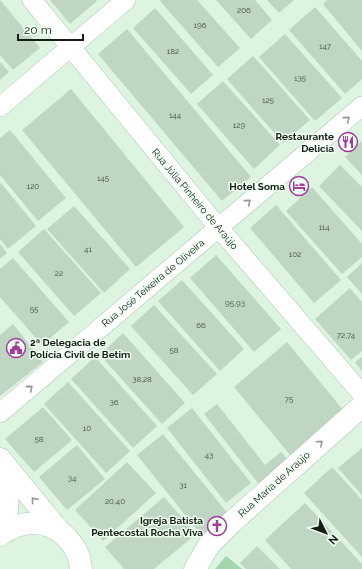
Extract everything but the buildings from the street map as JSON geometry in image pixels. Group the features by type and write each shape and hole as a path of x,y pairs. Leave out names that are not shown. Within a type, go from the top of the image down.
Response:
{"main road":[{"name":"Rua Maria de Araújo","path":"194,569 209,545 232,522 362,406"},
{"path":"0,460 8,493 7,510 0,530"},
{"path":"0,460 70,542 84,565"},
{"path":"0,534 11,527 27,523 44,524 59,530"}],"street":[{"name":"Rua Júlia Pinheiro de Araújo","path":"32,0 218,227 362,394"},
{"path":"0,106 126,0"},
{"name":"Rua José Teixeira de Oliveira","path":"0,413 362,106"}],"green space":[{"path":"226,556 242,569 215,569"}],"place":[{"name":"Restaurante Delicia","path":"348,142"},
{"name":"Hotel Soma","path":"299,186"},
{"name":"2ª Delegacia de Polícia Civil de Betim","path":"16,348"},
{"name":"Igreja Batista Pentecostal Rocha Viva","path":"217,526"}]}
